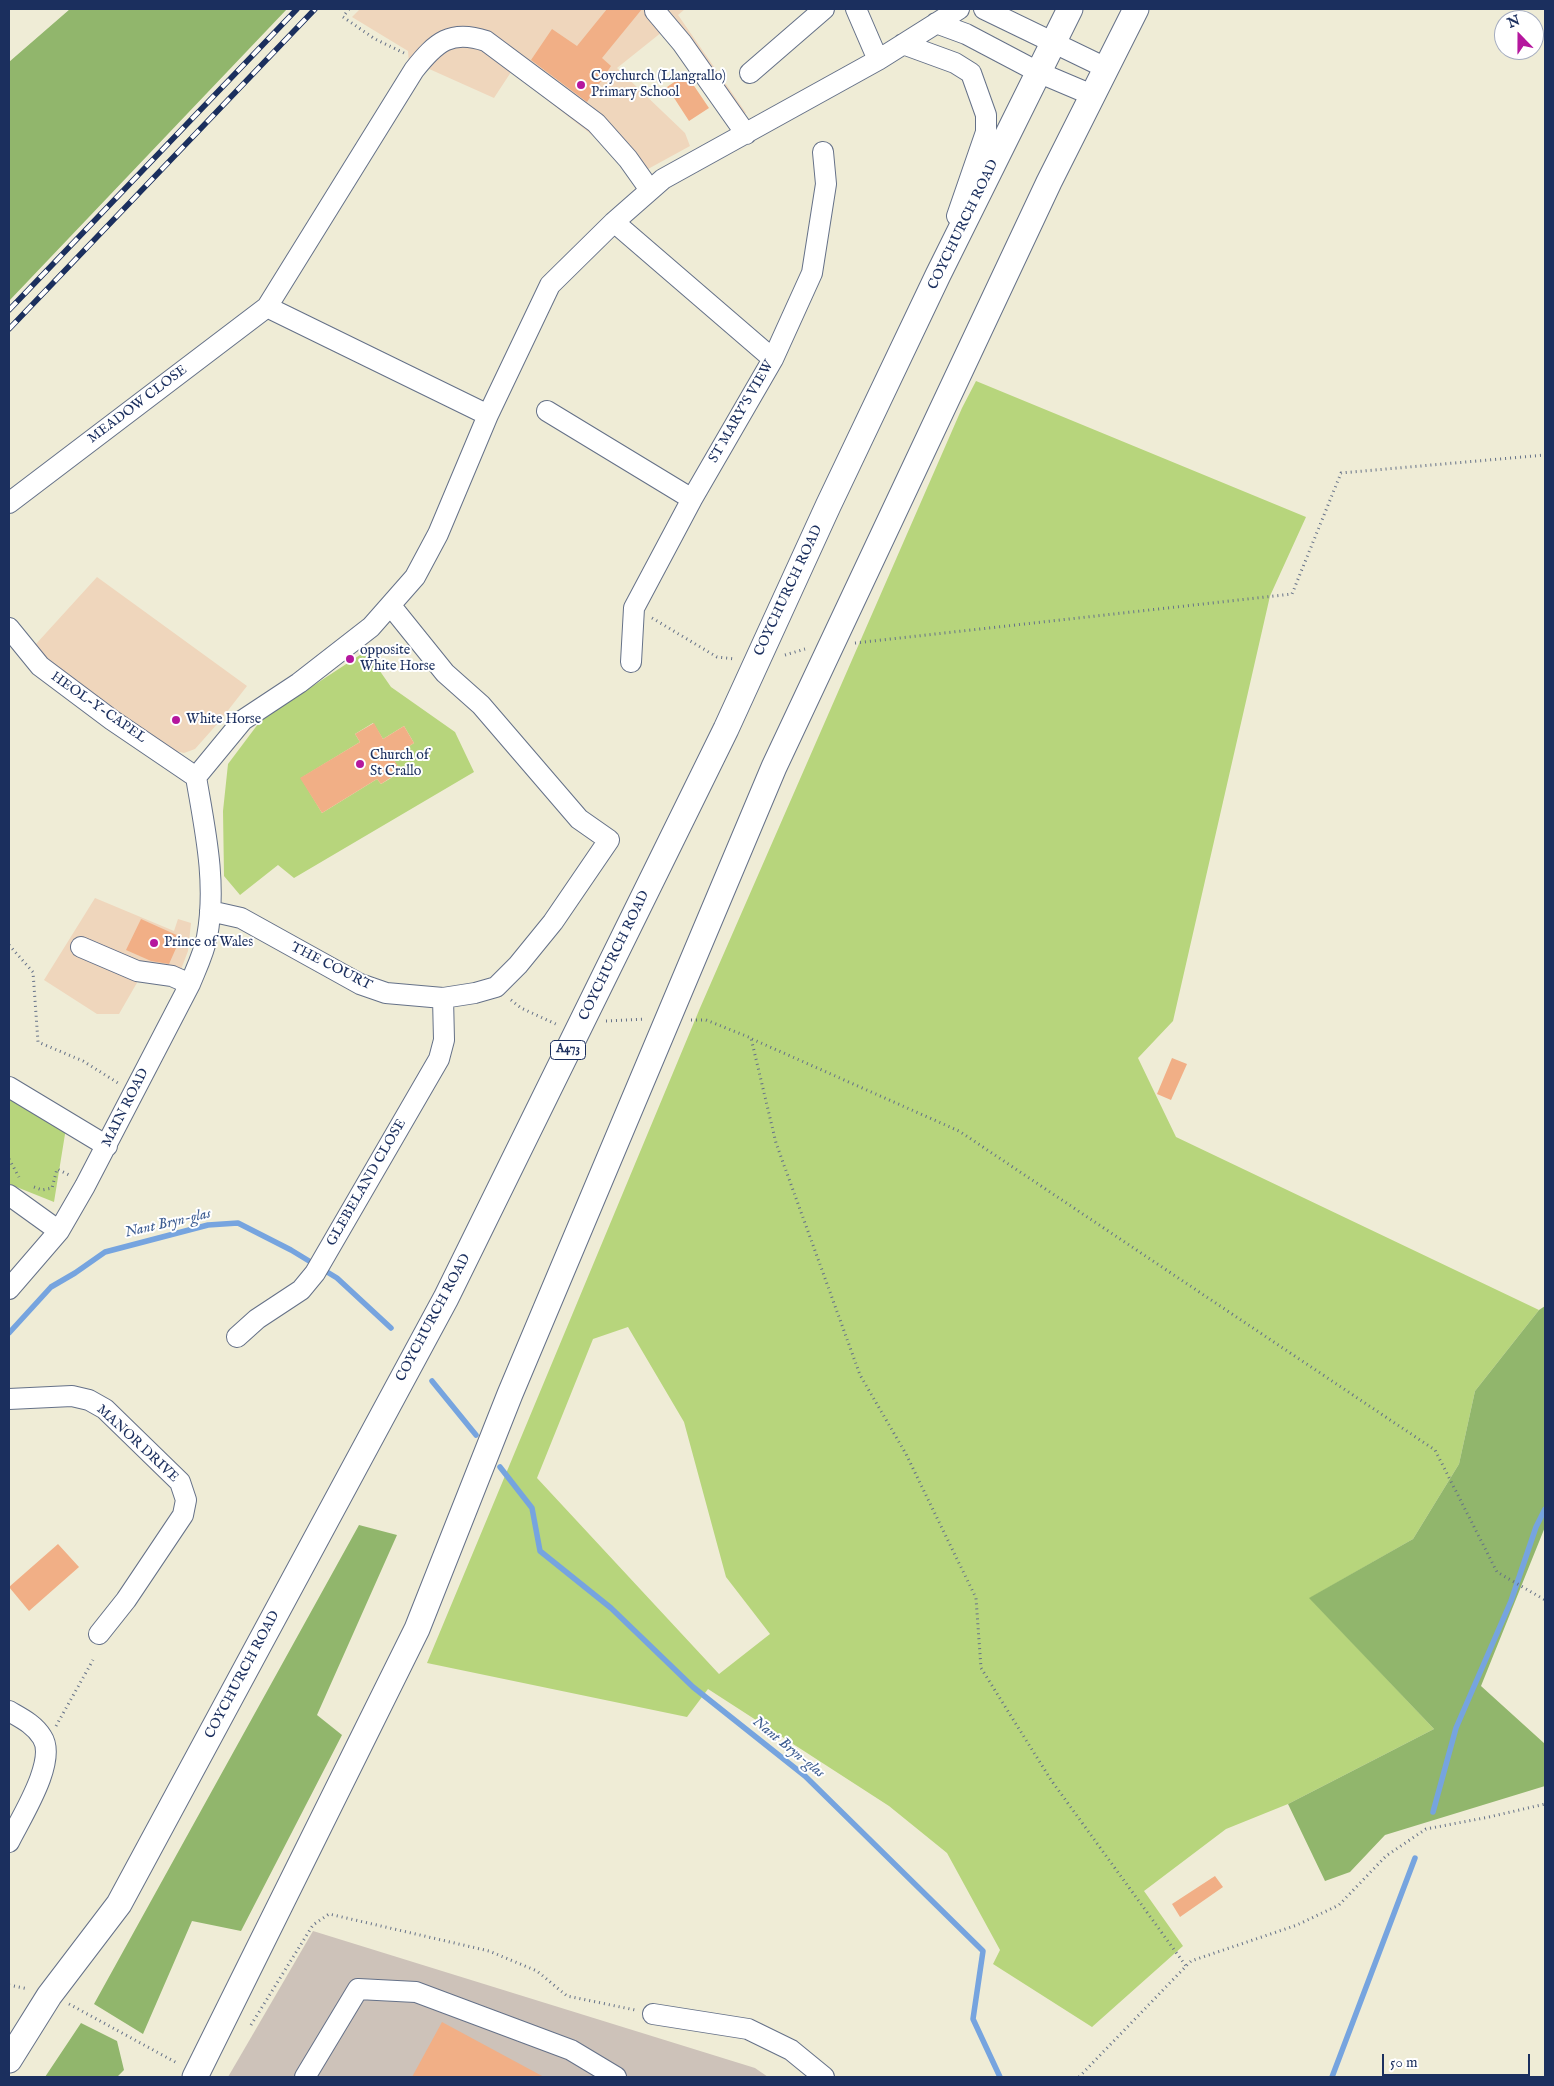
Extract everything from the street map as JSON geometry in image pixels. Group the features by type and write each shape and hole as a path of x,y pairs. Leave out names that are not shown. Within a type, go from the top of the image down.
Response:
{"main road":[{"name":"COYCHURCH ROAD","path":"9,2060 49,1996 119,1904 446,1298 726,729 828,506 938,275 1040,73 1070,9"},
{"path":"189,2072 417,1629 510,1394 774,767 1048,182 1136,9"}],"street":[{"path":"750,72 824,9"},
{"path":"856,9 878,60"},
{"path":"210,911 210,858 196,777 243,720 299,683 371,627 415,578 438,534 488,415 550,284 614,222 663,179 878,60 958,9"},
{"path":"984,9 1106,68"},
{"path":"655,11 682,43 746,134"},
{"path":"936,23 966,34 1040,73 1092,95"},
{"name":"MEADOW CLOSE","path":"9,503 268,307 413,72 429,51 441,43 465,35 486,42 596,123 628,159 650,190"},
{"path":"903,44 955,63 971,73 986,115 986,132 938,275"},
{"name":"ST MARY'S VIEW","path":"631,662 634,608 692,499 773,359 812,272 826,184 823,152"},
{"path":"614,222 773,359"},
{"path":"268,307 488,415"},
{"path":"548,411 692,499"},
{"name":"THE COURT","path":"210,911 241,918 360,984 386,993 443,998 475,993 496,987 518,965 553,922 609,840 579,819 481,705 445,673 391,606"},
{"name":"HEOL-Y-CAPEL","path":"9,628 40,666 112,720 196,777"},
{"name":"MAIN ROAD","path":"9,1289 59,1231 106,1146 190,984 207,938 210,911"},
{"path":"81,947 136,971 172,976 190,984"},
{"name":"GLEBELAND CLOSE","path":"237,1337 257,1319 301,1290 315,1273 439,1059 444,1040 443,998"},
{"path":"9,1087 106,1146"},
{"path":"9,1195 59,1231"},
{"name":"MANOR DRIVE","path":"9,1399 72,1396 89,1400 104,1409 180,1482 186,1500 183,1515 126,1600 99,1634"},
{"path":"9,1711 33,1725 43,1738 46,1754 44,1771 9,1842"},
{"path":"305,2077 358,1989 416,1992 570,2050 616,2077"},
{"path":"653,2014 748,2029 791,2050 824,2077"}],"path":[{"path":"349,9 343,17 375,39 404,53 405,64 413,72"},
{"path":"634,608 717,656 756,663 833,641 863,643 1292,594 1341,474 1545,455"},
{"path":"9,945 33,972 38,1042 83,1061 123,1086"},
{"path":"496,987 521,1008 560,1026 582,1022 668,1018 706,1020 751,1038 959,1131 1434,1450 1497,1572 1545,1600"},
{"path":"751,1038 776,1143 860,1375 906,1454 976,1598 981,1668 1051,1780 1186,1966"},
{"path":"9,1160 22,1180"},
{"path":"26,1184 42,1190 52,1188 57,1169 74,1178"},
{"path":"55,1728 93,1660"},
{"path":"1079,2077 1191,1961 1297,1925 1339,1905 1386,1856 1426,1829 1545,1804"},
{"path":"251,2025 313,1925 329,1914 489,1951 537,1971 567,1996 653,2014"},
{"path":"9,1985 32,1990"},
{"path":"64,2002 189,2072"}],"shaded area":[{"name":"Coychurch (Llangrallo) Primary School","path":"360,9 685,9 678,15 746,113 728,121 662,32 617,68 685,133 690,146 648,169 623,159 511,72 494,98 427,68 409,64 408,51 352,17"},
{"path":"97,577 247,686 195,749 184,753 168,749 53,667 36,644"},
{"path":"95,898 174,931 178,919 191,923 188,951 174,988 160,980 138,981 119,1014 97,1014 44,980"},
{"path":"313,1931 755,2068 768,2077 228,2077"}],"green space":[{"path":"70,9 287,9 9,301 9,62"},
{"path":"976,381 1306,517 1270,596 1173,1021 1138,1058 1176,1137 1539,1310 1475,1391 1459,1464 1413,1539 1310,1598 1434,1729 1288,1804 1226,1829 1144,1891 1183,1946 1092,2027 993,1964 1000,1950 947,1853 889,1806 708,1689 687,1717 427,1663 700,1008 962,408","holes":["628,1327 684,1422 726,1577 770,1634 719,1674 537,1478 593,1339"]},
{"path":"366,651 391,687 455,732 474,772 294,878 278,865 240,895 224,876 223,811 228,764 261,720","holes":["373,723 383,739 404,726 414,743 392,757 401,772 381,784 377,779 322,813 301,778 360,742 355,734"]},
{"path":"9,1095 66,1128 54,1202 9,1184"},
{"path":"1545,1306 1545,1527 1481,1686 1545,1744 1545,1786 1385,1835 1350,1872 1325,1881 1288,1804 1434,1729 1309,1598 1413,1539 1459,1464 1475,1391 1539,1310"},
{"path":"359,1525 397,1535 317,1715 342,1735 241,1931 192,1921 143,2034 94,2004"},
{"path":"81,2023 117,2041 124,2070 117,2077 45,2077"}],"building":[{"path":"607,9 642,9 602,58 611,66 587,102 531,60 552,29 577,46"},
{"path":"686,74 709,108 689,121 667,87"},
{"name":"Church of St Crallo","path":"374,723 383,739 404,726 414,743 392,757 401,771 381,784 377,779 322,813 300,778 360,742 355,734"},
{"name":"Prince of Wales","path":"141,919 181,937 169,964 151,961 126,950"},
{"path":"1172,1058 1187,1064 1171,1100 1157,1094"},
{"path":"58,1544 79,1567 29,1611 9,1587"},
{"path":"1215,1876 1223,1887 1180,1917 1172,1904"},
{"path":"442,2022 544,2077 412,2077"}],"waterway":[{"name":"Nant Bryn-glas","path":"9,1333 51,1287 105,1252 208,1225 238,1223 291,1250 337,1278 391,1328"},
{"name":"Nant Bryn-glas","path":"432,1381 476,1435"},
{"name":"Nant Bryn-glas","path":"500,1467 532,1508 540,1551 611,1608 693,1687 805,1776 983,1951 973,2019 1000,2077"},
{"path":"1433,1812 1456,1728 1511,1601 1536,1527 1545,1509"},
{"path":"1332,2077 1415,1858"}],"railway":[{"path":"9,310 297,9"},
{"path":"9,329 315,9"}],"place":[{"name":"Coychurch (Llangrallo) Primary School","path":"581,85"},
{"name":"opposite White Horse","path":"350,659"},
{"name":"White Horse","path":"176,720"},
{"name":"Church of St Crallo","path":"360,764"},
{"name":"Prince of Wales","path":"154,943"}]}
